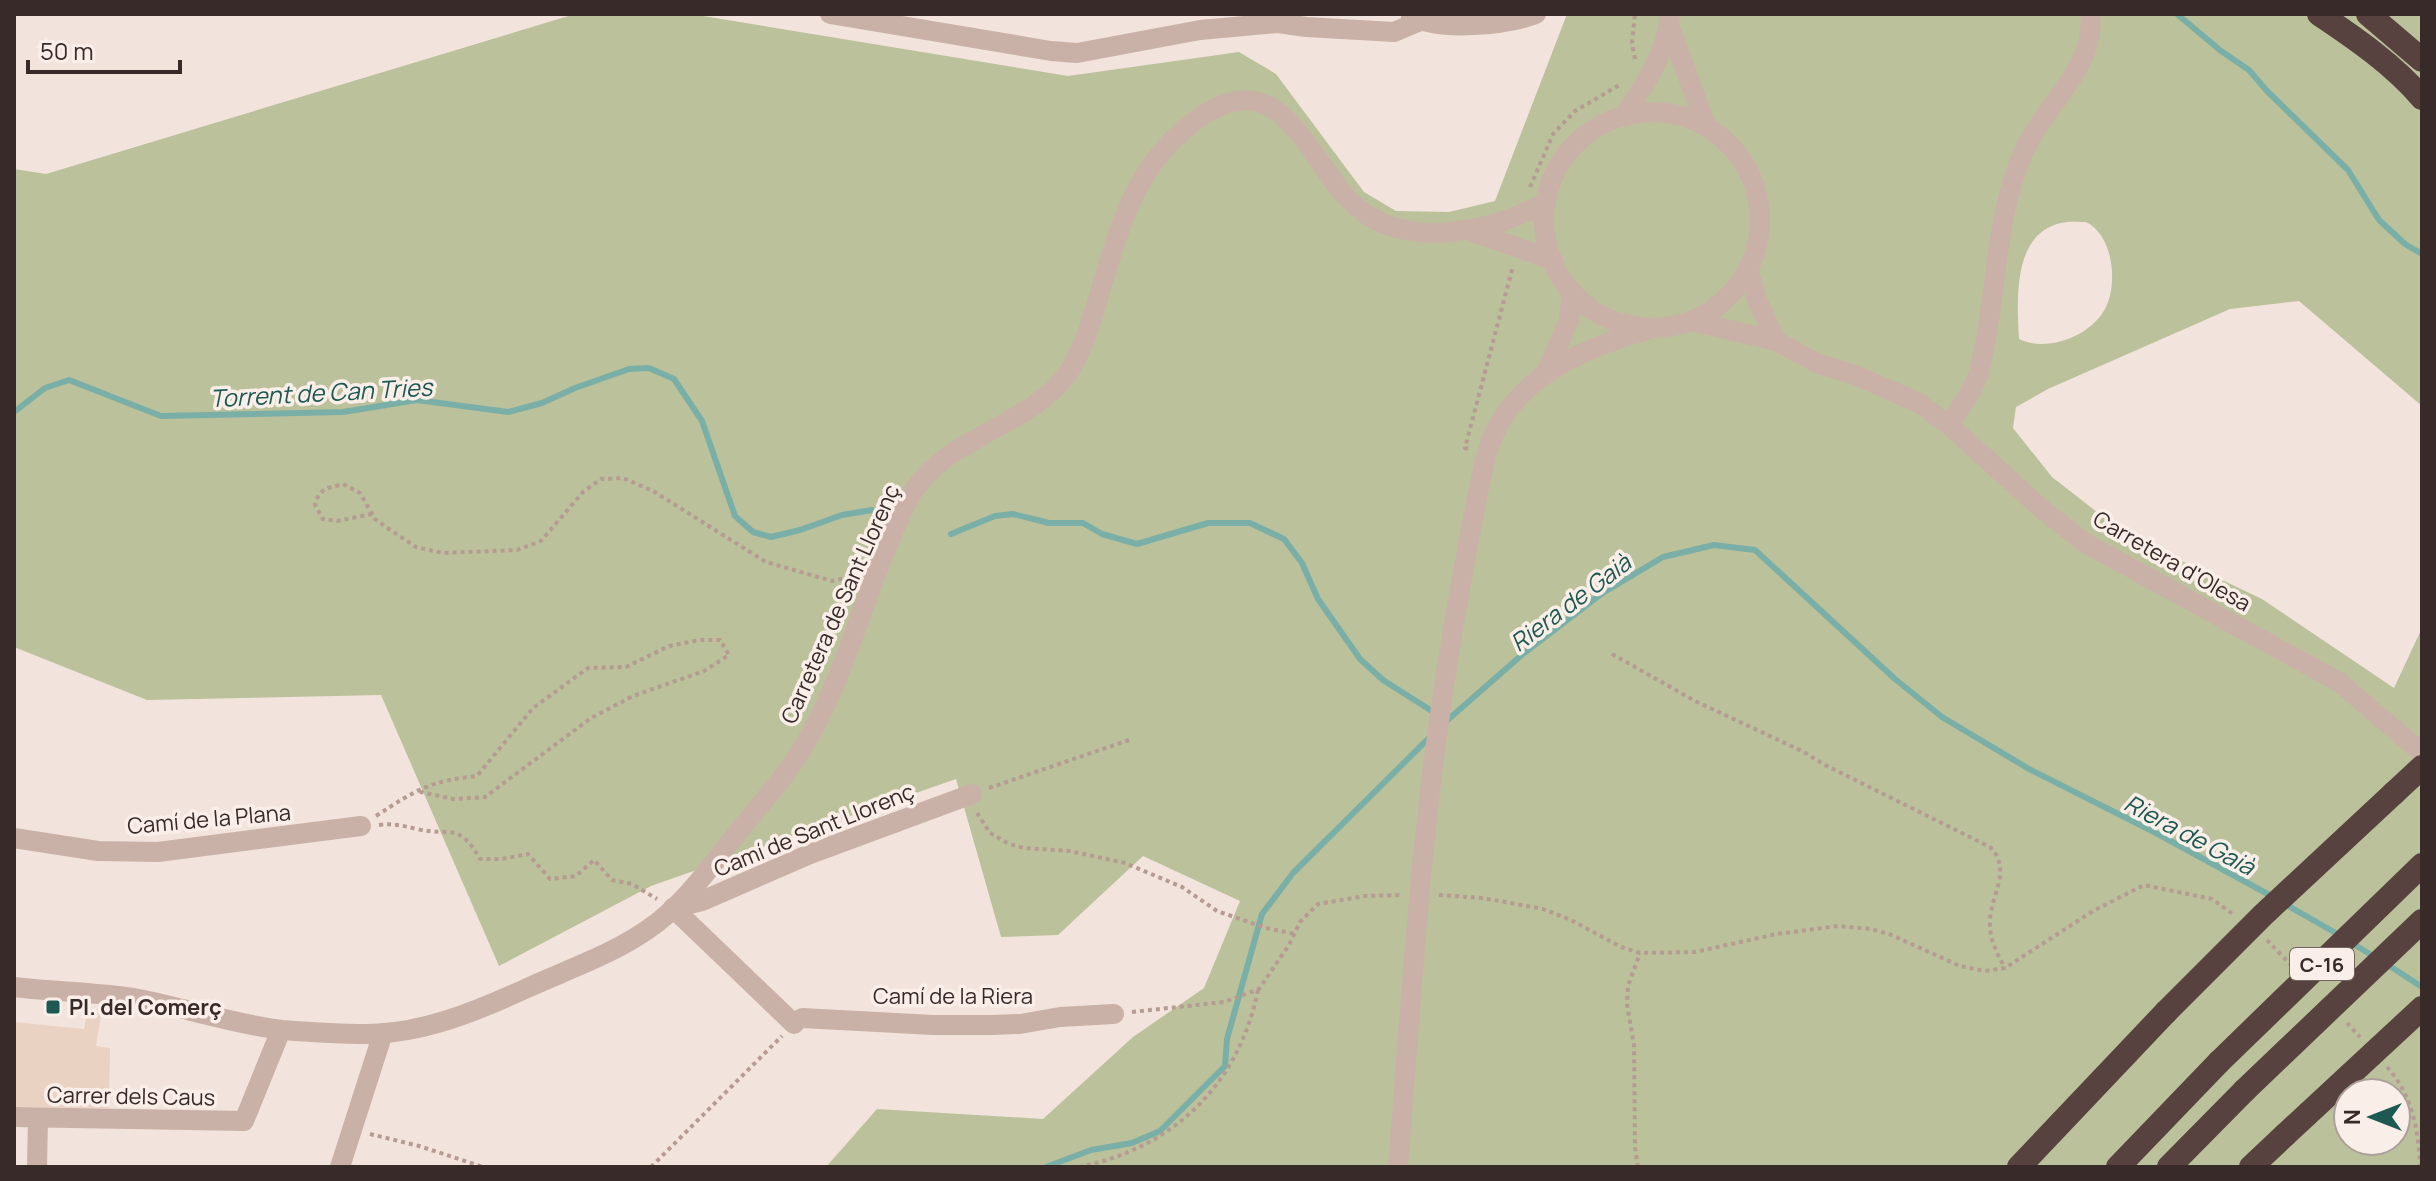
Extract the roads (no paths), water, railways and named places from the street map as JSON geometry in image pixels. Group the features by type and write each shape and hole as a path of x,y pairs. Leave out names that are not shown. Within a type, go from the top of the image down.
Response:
{"highway":[{"path":"2319,14 2347,32 2411,85 2422,98"},
{"path":"2368,14 2422,60"},
{"path":"2019,1167 2263,915 2422,767"},
{"name":"C-16","path":"2118,1167 2219,1062 2422,865"},
{"name":"C-16","path":"2169,1167 2422,921"},
{"path":"2251,1167 2422,1008"}],"street":[{"path":"830,14 1077,53 1200,30 1282,19 1306,27 1394,32 1414,18 1464,25 1526,18 1536,14"},
{"path":"1949,425 1978,374 2012,186 2025,148 2085,52 2092,31 2090,14"},
{"path":"1624,116 1651,75 1670,20"},
{"path":"1670,20 1706,126"},
{"name":"Carretera de Sant Llorenç","path":"14,987 130,998 281,1030 383,1033 472,1013 591,961 648,929 673,908 708,869 797,756 824,707 877,572 913,492 933,467 965,444 1025,410 1064,378 1087,335 1123,217 1137,185 1157,158 1188,126 1216,108 1239,101 1275,109 1296,129 1350,201 1378,222 1408,230 1469,231 1514,219 1546,202"},
{"path":"1398,1167 1419,891 1439,715 1481,474 1497,428 1512,407 1547,371 1607,342 1691,321 1722,303 1748,268 1759,236 1757,193 1738,154 1706,126 1666,113 1624,116 1599,126 1572,149 1557,171 1546,202 1545,233 1553,260 1572,291 1585,304 1609,319 1636,327 1655,328"},
{"name":"Carretera de Sant Llorenç","path":"1469,231 1553,260"},
{"path":"1748,268 1757,300 1776,341"},
{"path":"1547,371 1569,320 1572,291"},
{"name":"Carretera d'Olesa","path":"1691,321 1776,341 1817,363 1893,390 1919,403 1949,425 2043,510 2085,543 2339,682 2422,753"},
{"name":"Camí de Sant Llorenç","path":"673,908 702,901 810,854 972,794"},
{"name":"Camí de la Plana","path":"14,838 98,851 158,852 361,826"},
{"name":"Camí de la Riera","path":"673,908 798,1021 991,1025 1114,1014"},
{"name":"Carrer dels Caus","path":"14,1117 244,1121 281,1030"},
{"path":"340,1167 383,1033"},
{"path":"37,1167 38,1118"}],"waterway":[{"path":"2177,14 2249,70 2348,170 2379,220 2405,244 2422,254"},
{"name":"Torrent de Can Tries","path":"14,412 45,388 69,380 161,416 343,412 417,400 508,412 542,403 629,369 649,368 674,379 702,421 735,516 753,532 771,537 842,515 872,510"},
{"name":"Torrent de Can Tries","path":"951,534 995,516 1013,514 1049,523 1083,523 1102,534 1137,544 1208,523 1250,523 1284,539 1302,563 1318,599 1360,659 1383,680 1435,713"},
{"name":"Riera de Gaià","path":"1443,724 1524,653 1601,594 1663,557 1714,545 1755,550 1895,679 1942,717 2029,769 2275,898"},
{"name":"Riera de Gaià","path":"1046,1167 1091,1150 1132,1143 1160,1131 1225,1066 1227,1039 1262,914 1293,873 1432,735"},
{"name":"Riera de Gaià","path":"2285,904 2341,936"},
{"name":"Riera de Gaià","path":"2350,942 2375,957"},
{"name":"Riera de Gaià","path":"2385,963 2422,987"}],"place":[{"name":"Pl. del Comerç","path":"53,1007"}]}
